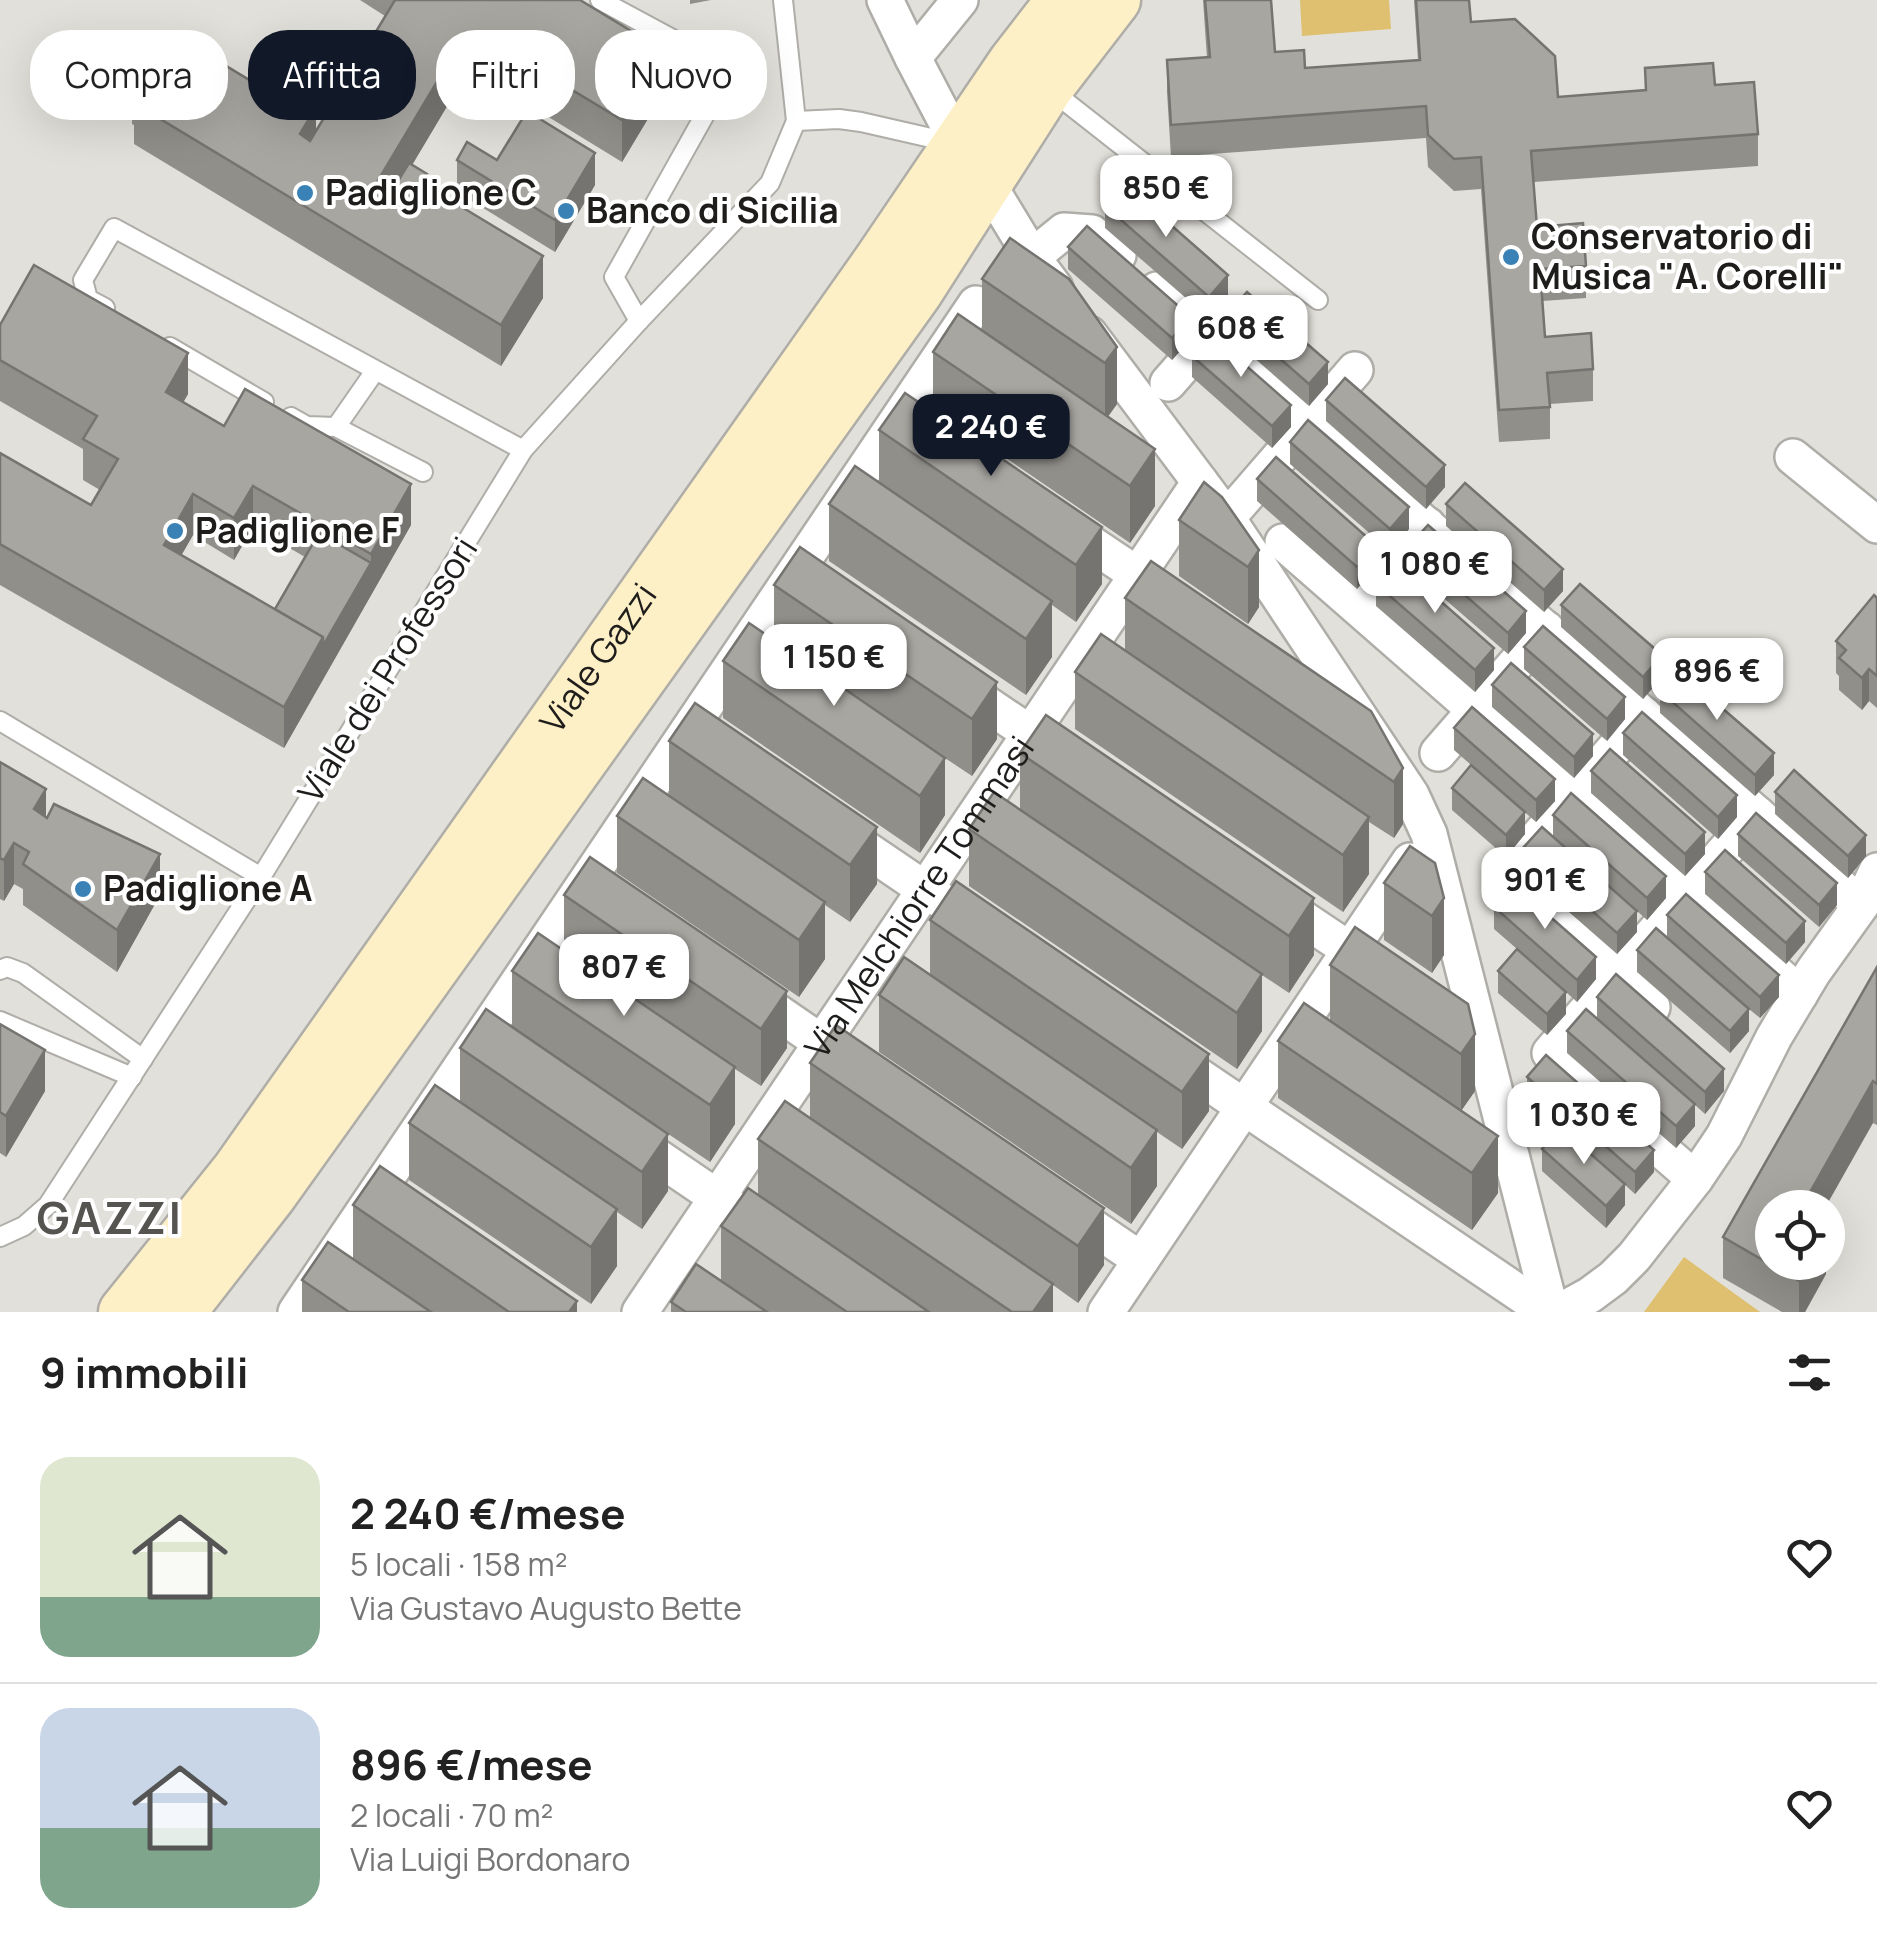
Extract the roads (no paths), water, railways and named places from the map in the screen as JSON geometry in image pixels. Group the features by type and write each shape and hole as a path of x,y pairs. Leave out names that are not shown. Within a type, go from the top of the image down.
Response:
{"main road":[{"name":"Viale Gazzi","path":"188,1307 906,308 1014,62 1062,0"},
{"name":"Viale Gazzi","path":"122,1309 237,1171 879,262 1048,87 1114,0"}],"street":[{"path":"886,0 912,58 972,164 1032,257 1226,518 1411,795 1429,834 1549,1312"},
{"path":"912,58 960,0"},
{"path":"1032,257 1064,230 1092,233 1861,905"},
{"path":"296,1312 976,304"},
{"path":"1168,383 1210,335"},
{"path":"1226,518 1355,370"},
{"path":"901,415 932,436"},
{"path":"1794,457 1877,526"},
{"name":"Via Melchiorre Tommasi","path":"640,1312 1200,482"},
{"path":"1040,509 1181,605"},
{"path":"1356,606 1427,525"},
{"path":"1283,542 1800,994"},
{"path":"794,573 825,594"},
{"path":"1438,752 1546,629"},
{"path":"933,667 1075,764"},
{"path":"1299,685 1371,734"},
{"path":"1644,715 1503,877 1674,1027"},
{"path":"689,729 720,750"},
{"path":"812,813 1016,952"},
{"path":"1695,1179 1550,1053 1757,814"},
{"path":"1106,1312 1429,834"},
{"path":"1559,1312 1613,1278 1695,1179 1724,1136 1800,994 1861,905 1877,871"},
{"path":"586,882 619,904"},
{"path":"1248,882 1415,995"},
{"path":"718,972 866,1072"},
{"path":"1445,1016 1482,1040"},
{"path":"481,1037 514,1060"},
{"path":"1143,1038 1549,1312"},
{"path":"1718,1065 1746,1090"},
{"path":"596,1116 760,1226"},
{"path":"1039,1190 1141,1260"},
{"path":"377,1192 409,1214"}],"lane":[{"path":"600,0 716,63 717,93 614,277 639,321"},
{"path":"783,0 796,121 861,122 972,164"},
{"path":"1048,87 1318,300"},
{"name":"Viale dei Professori","path":"1,1237 24,1226 48,1205 261,877 523,450 770,182 796,121"},
{"path":"122,318 88,299 83,280 114,228 523,450"},
{"path":"156,338 307,426 336,427 423,472"},
{"path":"336,427 374,371"},
{"path":"0,721 261,877"},
{"path":"0,970 7,967 22,972 143,1059"},
{"path":"0,1021 132,1077"}],"place":[{"name":"Padiglione C","path":"305,193"},
{"name":"Banco di Sicilia","path":"566,211"},
{"name":"Conservatorio di Musica \"A. Corelli\"","path":"1511,257"},
{"name":"Padiglione F","path":"175,531"},
{"name":"Padiglione A","path":"83,889"}],"district":[{"name":"GAZZI","path":"110,1218"}]}
